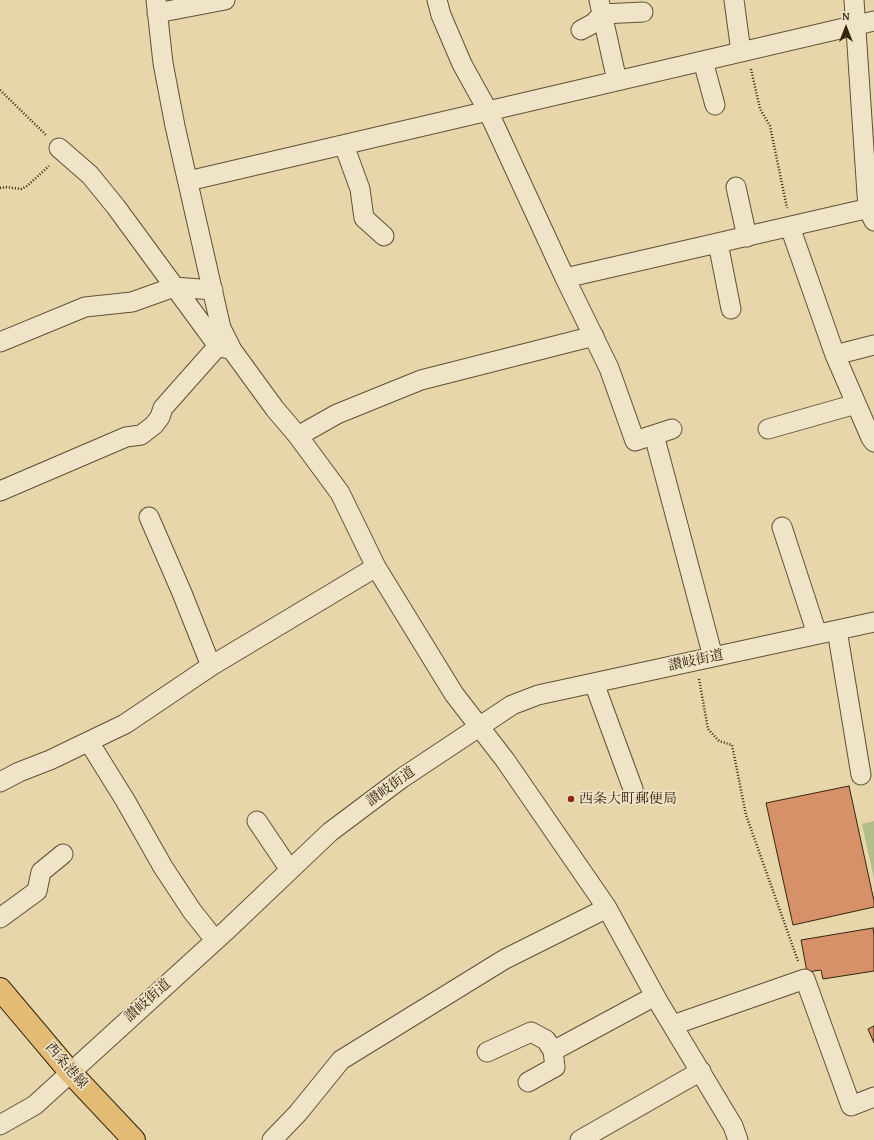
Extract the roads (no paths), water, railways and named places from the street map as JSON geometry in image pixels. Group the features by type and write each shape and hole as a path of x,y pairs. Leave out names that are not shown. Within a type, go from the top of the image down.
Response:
{"main road":[{"name":"西条港線","path":"0,989 70,1072 134,1140"}],"street":[{"path":"225,0 157,7 163,63 173,119 225,348"},
{"path":"437,0 441,15 462,64 488,111 565,278 609,368 635,441 672,429"},
{"path":"734,0 744,51"},
{"path":"565,278 790,227 872,212 854,0"},
{"path":"601,7 617,81"},
{"path":"601,7 643,12"},
{"path":"581,30 594,23 601,7"},
{"path":"188,181 874,21"},
{"path":"704,61 715,105"},
{"path":"344,145 360,188 364,218 384,236"},
{"path":"62,150 90,175 112,202 174,287 298,436 340,493 376,567 454,694 506,760 607,908 655,996 733,1126 738,1140"},
{"path":"736,186 747,237"},
{"path":"790,227 835,355 874,442"},
{"path":"718,244 731,309"},
{"path":"0,342 85,307 132,302 174,287 213,290"},
{"path":"298,436 337,414 421,380 594,336"},
{"path":"835,355 874,345"},
{"path":"0,490 126,437 141,435 154,425 160,417 163,408 225,348"},
{"path":"768,429 856,404"},
{"path":"654,435 704,659"},
{"path":"149,517 182,593 211,666"},
{"path":"782,527 817,634"},
{"path":"0,782 126,724 211,666 376,567"},
{"name":"讃岐街道","path":"0,1125 35,1106 330,832 396,782 512,705 538,695 874,622"},
{"path":"837,630 861,775"},
{"path":"594,683 633,789"},
{"path":"89,742 125,800 163,867 192,911 215,940"},
{"path":"257,822 290,870"},
{"path":"0,918 37,891 41,872 63,854"},
{"path":"272,1140 298,1113 341,1060 505,959 607,908"},
{"path":"673,1025 804,979 852,1106 874,1097"},
{"path":"553,1051 655,996"},
{"path":"487,1052 531,1032 546,1040 553,1051 556,1067 528,1082"},
{"path":"580,1140 701,1071"},
{"path":"0,1140 35,1106"}],"place":[{"name":"西条大町郵便局","path":"571,799"}]}
